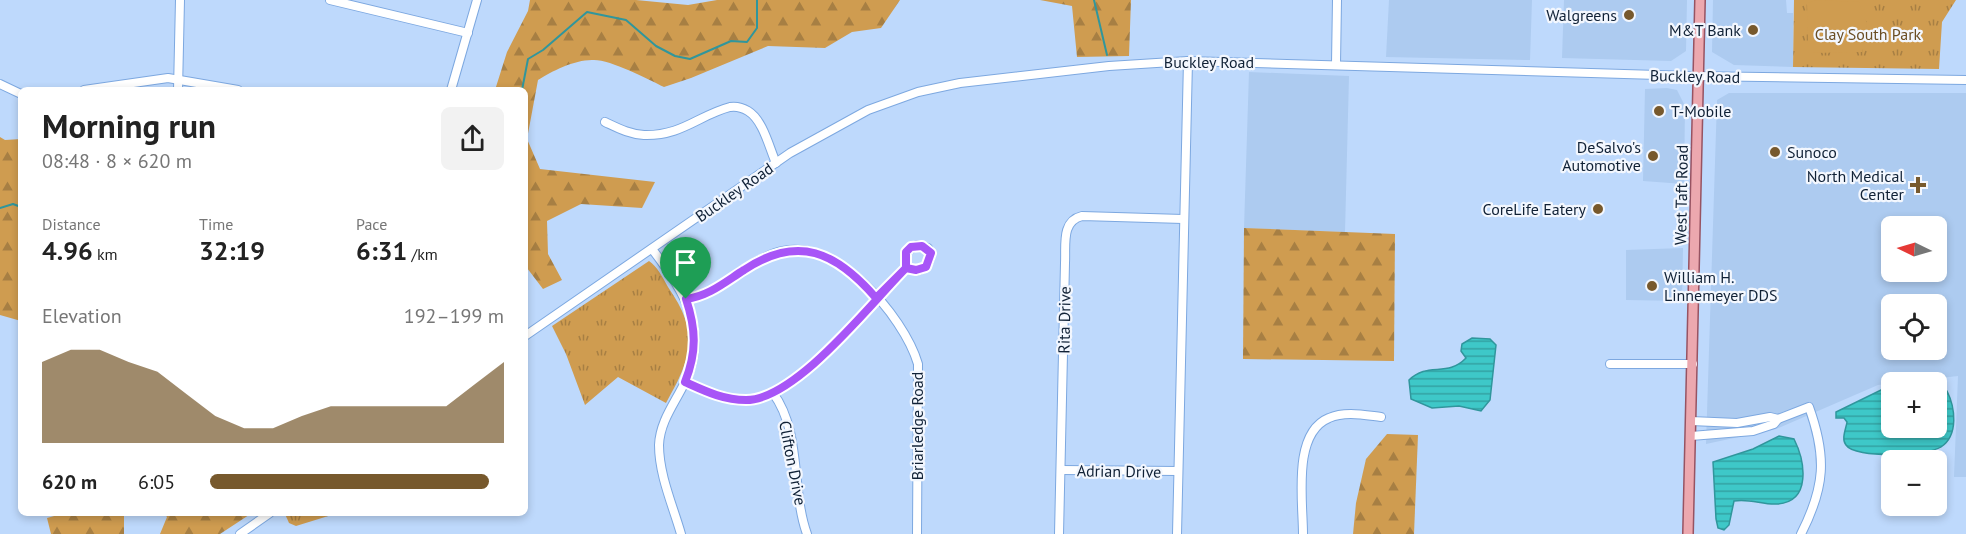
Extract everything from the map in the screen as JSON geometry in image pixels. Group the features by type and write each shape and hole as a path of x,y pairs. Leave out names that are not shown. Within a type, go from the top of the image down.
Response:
{"main road":[{"name":"West Taft Road","path":"1688,534 1700,0"}],"street":[{"path":"178,87 180,0"},
{"path":"330,0 468,33"},
{"path":"452,87 477,0"},
{"path":"1336,63 1337,0"},
{"path":"1177,534 1188,61"},
{"name":"Buckley Road","path":"528,334 776,163 848,119 918,92 999,79 1188,61 1336,63 1700,76 1966,80"},
{"path":"110,87 178,79 222,87"},
{"path":"0,84 18,93"},
{"path":"605,122 628,133 665,133 690,126 730,107 739,107 749,111 758,121 776,163"},
{"name":"Rita Drive","path":"1059,534 1065,263 1069,223 1074,218 1082,216 1184,219"},
{"path":"652,249 686,299 694,322 696,339 691,367 668,412 659,444 660,463 681,534"},
{"name":"Briarledge Road","path":"686,299 708,294 756,262 789,249 820,253 838,263 862,282 902,327 912,345 918,364 917,534"},
{"path":"685,382 724,398 748,400 773,393 805,371 906,268"},
{"path":"1610,364 1693,364"},
{"name":"Clifton Drive","path":"773,393 782,409 790,438 799,500 807,534"},
{"path":"1691,436 1753,431 1774,424 1778,419 1809,407 1818,429 1822,478 1813,511 1801,534"},
{"path":"1303,534 1304,454 1310,434 1318,423 1331,417 1347,414 1381,417"},
{"path":"1691,421 1716,424 1770,417 1778,419"},
{"name":"Adrian Drive","path":"1060,470 1178,471"},
{"path":"240,534 266,516"}],"shaded area":[{"path":"1389,0 1532,0 1530,60 1386,57"},
{"path":"1564,0 1687,0 1686,51 1671,61 1562,58"},
{"path":"1713,0 1786,0 1787,13 1793,13 1793,67 1734,65 1712,52"},
{"path":"1249,72 1349,76 1345,232 1244,228"},
{"path":"1645,89 1677,90 1685,106 1684,184 1643,181"},
{"path":"1729,93 1966,93 1966,477 1954,477 1958,376 1947,377 1947,372 1881,372 1881,385 1776,429 1706,444 1717,100"},
{"path":"1683,248 1682,301 1626,300 1626,250"},
{"path":"1472,338 1490,339 1496,345 1490,400 1481,411 1459,406 1432,408 1411,399 1409,380 1423,371 1445,369 1459,364 1466,358 1461,351 1462,344"},
{"path":"1881,390 1881,438 1947,438 1947,391 1954,421 1951,435 1941,447 1933,450 1881,450 1881,454 1876,454 1852,449 1846,445 1844,437 1847,422 1844,418 1836,418 1836,412"},
{"path":"1779,436 1794,439 1801,458 1803,479 1796,496 1788,502 1777,504 1734,501 1729,525 1724,530 1718,528 1713,462 1753,449"}],"green space":[{"path":"530,0 636,0 688,5 717,0 900,0 881,28 852,32 825,48 768,46 664,87 619,66 601,61 587,60 557,69 538,80 528,134 528,87 496,87 507,52 528,11"},
{"path":"1040,0 1131,0 1129,56 1077,57 1072,6"},
{"name":"Clay South Park","path":"1794,0 1956,0 1942,22 1939,69 1793,67"},
{"path":"1814,0 1859,2 1867,23 1862,52 1813,53 1808,48 1807,4"},
{"path":"0,137 5,140 18,139 18,320 0,315"},
{"path":"528,141 540,169 655,182 642,208 581,204 547,221 548,254 562,280 543,289 528,269"},
{"path":"1244,228 1395,234 1394,361 1243,359"},
{"path":"649,261 660,272 685,318 689,345 682,372 666,403 618,377 585,405 566,354 552,326"},
{"path":"1387,434 1418,435 1414,534 1353,534 1356,503 1366,459"},
{"path":"54,516 124,516 124,534 51,534 47,518"},
{"path":"247,516 220,534 160,534 167,517"},
{"path":"286,516 328,516 296,526 289,523"}],"waterway":[{"path":"523,87 528,59 543,50 587,12 626,20 656,46 675,56 690,59 731,41 747,42 757,28 757,0"},
{"path":"1094,0 1107,55"},
{"path":"0,208 13,204 18,206"}],"place":[{"name":"Walgreens","path":"1629,15"},
{"name":"M&T Bank","path":"1753,30"},
{"name":"T-Mobile","path":"1659,111"},
{"name":"Sunoco","path":"1775,152"},
{"name":"DeSalvo's Automotive","path":"1653,156"},
{"name":"North Medical Center","path":"1918,185"},
{"name":"CoreLife Eatery","path":"1598,209"},
{"name":"William H. Linnemeyer DDS","path":"1652,286"}],"route":[{"path":"686,299 694,322 696,339 691,367 685,382 724,398 748,400 764,397 785,387 805,371 906,268 916,270 926,267 931,253 928,248 922,246 911,247 906,252 906,268 876,298 854,274 838,263 820,253 789,249 756,262 708,294 686,299"}]}
